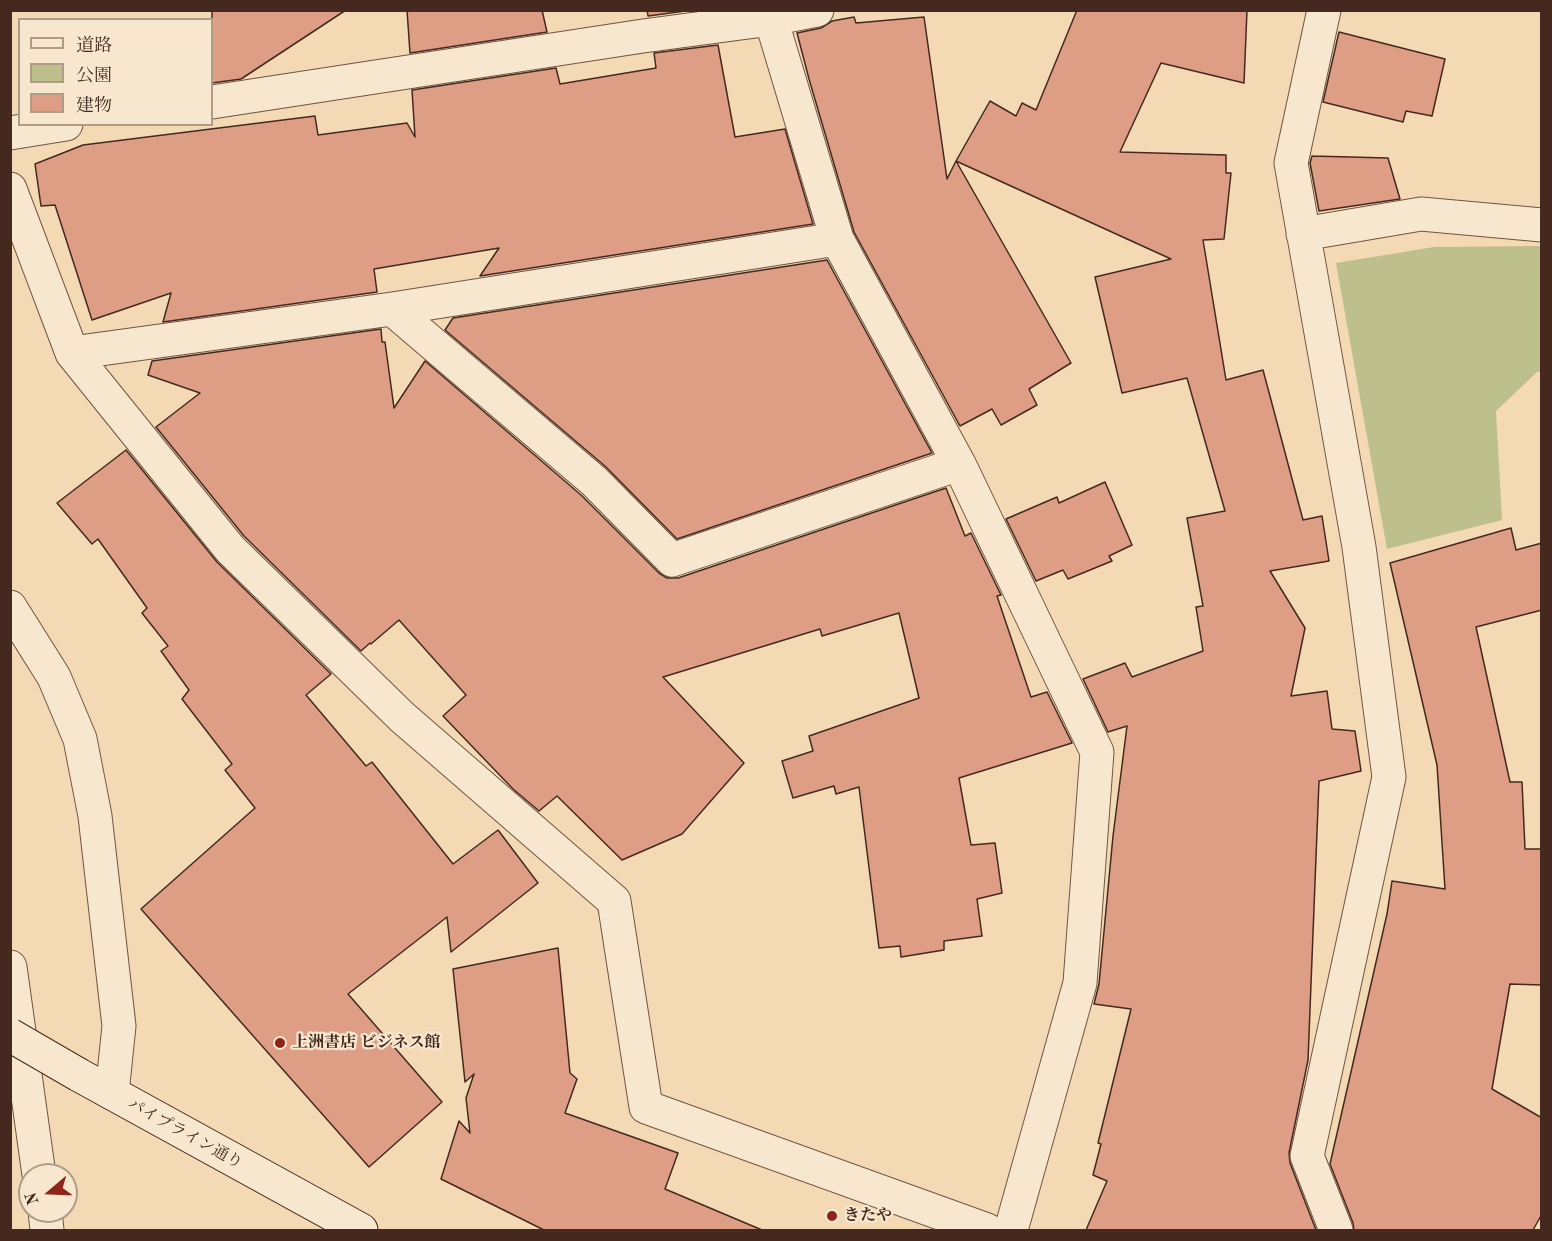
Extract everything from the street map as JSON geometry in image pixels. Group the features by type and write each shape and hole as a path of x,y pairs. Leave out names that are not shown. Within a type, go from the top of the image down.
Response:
{"street":[{"path":"213,102 640,23 771,19 817,10"},
{"path":"1324,10 1291,163 1359,548 1389,777 1307,1156 1336,1230"},
{"path":"771,19 837,239 959,464 1097,752 1080,983 1011,1230"},
{"path":"10,133 54,126"},
{"path":"10,189 72,353 230,549 402,717 614,901 646,1107 987,1230"},
{"path":"1303,234 1421,214 1542,225"},
{"path":"72,353 392,309 837,239"},
{"path":"392,309 594,481 672,560 959,464"},
{"path":"10,607 54,678 80,739 95,816 118,1026 111,1093"},
{"path":"10,967 37,1163"},
{"name":"パイプライン通り","path":"10,1035 361,1230"}],"green space":[{"path":"1539,246 1542,249 1541,372 1537,372 1496,411 1502,520 1387,549 1336,263 1434,247"}],"building":[{"path":"212,10 346,10 241,79 213,83"},
{"path":"407,10 542,10 547,32 410,53"},
{"path":"647,10 693,10 648,16"},
{"path":"1077,10 1247,10 1244,83 1161,63 1120,152 1226,155 1226,173 1231,173 1224,239 1203,240 1226,380 1263,370 1303,520 1322,516 1329,561 1270,571 1305,628 1291,696 1327,691 1332,729 1355,731 1361,771 1319,781 1308,1060 1289,1153 1290,1163 1316,1230 1086,1230 1107,1181 1093,1175 1101,1144 1098,1143 1131,1009 1094,1004 1099,984 1113,836 1127,726 1108,732 1083,679 1125,663 1132,677 1203,651 1196,607 1203,606 1187,518 1225,511 1187,378 1122,393 1095,277 1171,259 956,161 990,101 1016,116 1022,103 1036,110"},
{"path":"854,17 856,23 924,17 947,179 956,161 1071,363 1029,389 1037,405 1001,425 992,409 960,426 854,232 797,33 821,28 832,21"},
{"path":"1339,32 1445,59 1432,116 1406,111 1403,122 1323,102"},
{"path":"718,45 735,137 785,129 813,224 480,276 499,248 374,269 377,292 163,322 171,293 92,320 55,205 41,206 35,164 83,145 315,116 318,135 407,123 415,137 412,90 556,68 560,84 656,68 654,53"},
{"path":"1312,156 1388,158 1400,199 1319,211 1310,163"},
{"path":"827,260 932,453 677,539 606,467 445,330 453,318"},
{"path":"381,329 382,342 385,342 394,408 425,361 581,495 659,573 667,578 678,578 946,488 965,536 971,533 1001,595 997,596 1031,697 1047,692 1072,743 959,778 971,845 995,843 1002,893 977,899 982,936 944,941 944,950 901,957 900,946 879,948 859,787 836,794 834,786 793,798 782,761 813,751 809,736 919,698 899,613 822,636 820,629 663,677 744,763 682,834 622,860 557,796 539,811 513,789 443,716 466,695 399,620 361,651 244,536 156,427 200,393 148,375 152,361"},
{"path":"126,450 217,562 331,674 306,695 366,766 372,762 453,864 498,830 538,883 451,952 447,917 348,994 442,1102 369,1167 141,909 255,808 225,770 232,764 182,699 189,690 161,651 168,646 142,613 147,608 98,539 92,544 57,503"},
{"path":"1105,482 1132,545 1109,556 1112,561 1068,579 1063,570 1036,581 1006,519 1057,497 1059,503"},
{"path":"1511,528 1516,550 1542,543 1542,610 1476,627 1510,782 1522,782 1525,849 1542,849 1542,985 1510,984 1492,1089 1542,1118 1542,1214 1533,1230 1354,1230 1330,1164 1387,914 1392,881 1445,889 1437,765 1390,563"},
{"path":"558,948 570,1073 577,1079 565,1113 678,1153 665,1189 762,1230 544,1230 441,1179 459,1121 470,1133 466,1098 474,1074 465,1082 453,969"}],"place":[{"name":"上洲書店 ビジネス館","path":"280,1043"},
{"name":"きたや","path":"832,1216"}]}
